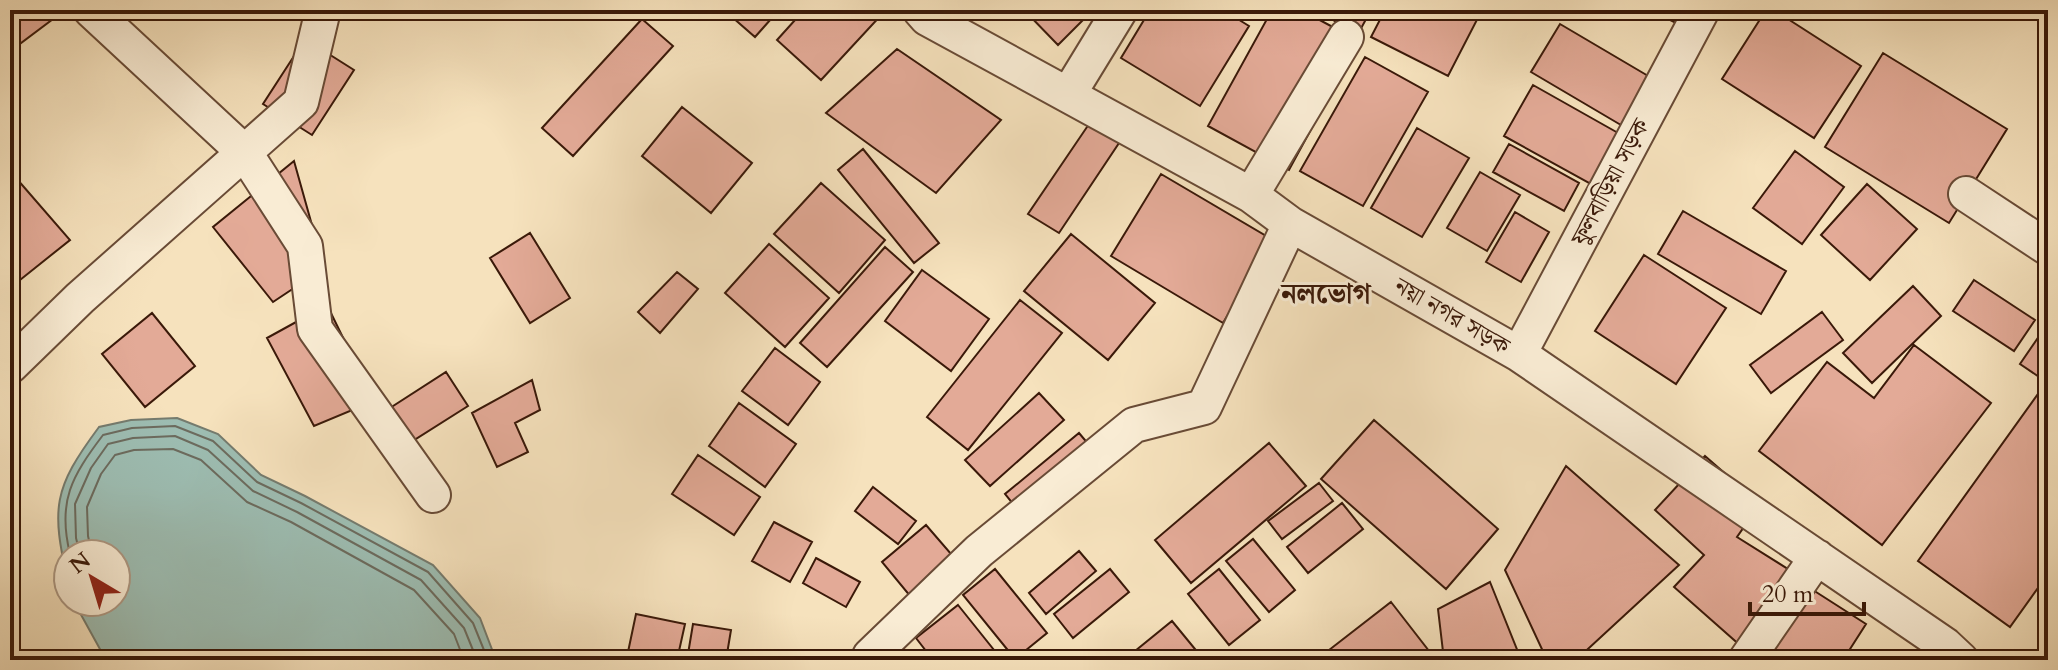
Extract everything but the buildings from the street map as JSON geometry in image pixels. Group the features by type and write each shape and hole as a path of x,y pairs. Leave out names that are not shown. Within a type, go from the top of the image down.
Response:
{"street":[{"path":"91,10 245,153 305,246 315,329 433,495"},
{"path":"10,366 80,298 301,102 323,10"},
{"name":"নয়া নগর সড়ক","path":"920,10 927,18 1251,195 1290,224 1519,354 1945,645 1961,660"},
{"path":"1068,95 1120,10"},
{"name":"ফুলবাড়িয়া সড়ক","path":"1519,354 1702,10"},
{"path":"1251,195 1346,37"},
{"path":"1966,194 2048,248"},
{"path":"870,656 979,551 1134,425 1204,407 1290,224"},
{"path":"1746,660 1817,557"}],"water":[{"path":"177,418 218,434 261,475 433,565 480,618 496,660 106,660 83,618 132,618 132,538 60,538 58,516 64,484 99,427 131,420"}],"district":[{"name":"নলভোগ","path":"1326,293"}]}
